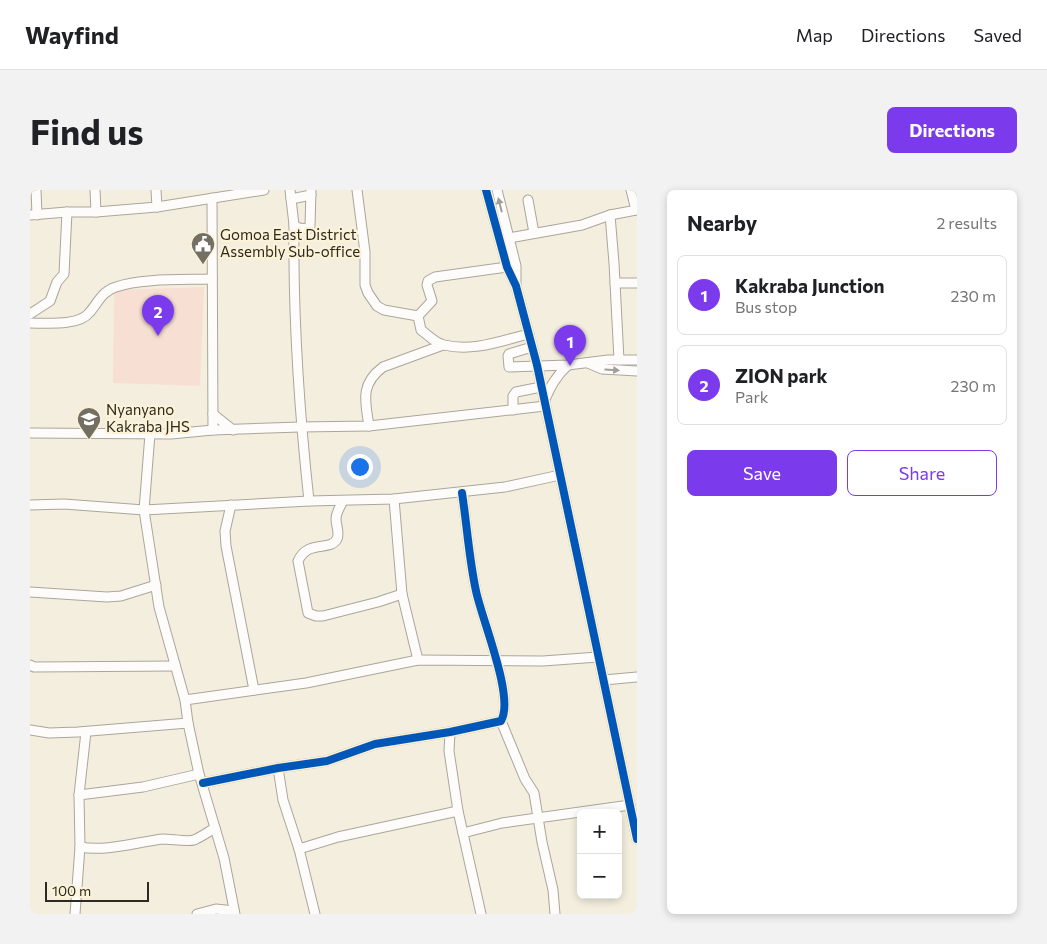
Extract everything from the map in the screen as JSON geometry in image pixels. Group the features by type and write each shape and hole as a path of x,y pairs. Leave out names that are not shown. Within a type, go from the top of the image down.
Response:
{"street":[{"path":"36,190 34,215 157,207 264,190"},
{"path":"95,190 96,212"},
{"path":"156,190 157,207"},
{"path":"357,190 365,252 365,285 368,293 377,306 384,310 418,316"},
{"path":"486,190 507,267 516,286 537,365 637,839"},
{"path":"497,190 516,266 516,286"},
{"path":"509,238 582,225 610,215 637,210 631,190"},
{"path":"294,225 303,229 308,229 310,226 311,193 290,194 294,225 295,330 300,427 308,501"},
{"path":"212,198 213,430"},
{"path":"528,200 534,233"},
{"path":"30,314 50,301 57,282 64,274 67,212"},
{"path":"610,215 619,360"},
{"path":"418,316 432,301 427,285 430,279 507,267"},
{"path":"30,323 77,321 88,315 99,298 114,287 138,282 212,279"},
{"path":"615,283 637,283"},
{"path":"418,316 421,330 443,345 470,348 491,345 528,334"},
{"path":"369,426 366,390 369,380 374,373 383,367 443,345"},
{"path":"532,347 509,354 509,366 511,368 637,360"},
{"path":"587,363 602,369 637,371"},
{"path":"544,404 558,374 568,365"},
{"path":"514,410 513,396 516,392 541,387"},
{"path":"30,433 150,434 213,430 369,426 514,410 544,404"},
{"path":"212,414 234,430"},
{"path":"150,434 144,510 159,606 185,700 188,723 201,778 224,858 235,913 216,910 197,914"},
{"path":"30,505 64,504 144,510 308,501 394,499 505,488 560,475"},
{"path":"79,795 327,761 374,744 450,732 501,721 505,715 506,705 496,661 476,592 462,492"},
{"path":"394,499 402,594 418,660"},
{"path":"343,501 336,516 338,534 335,542 306,550 298,561 308,613 323,616 402,594"},
{"path":"231,505 225,531 226,546 254,690"},
{"path":"30,592 107,597 121,596 156,585"},
{"path":"185,700 306,683 418,660 543,661 598,657"},
{"path":"30,665 34,667 176,666"},
{"path":"604,680 637,677"},
{"path":"501,721 524,779 534,793 553,890 555,914"},
{"path":"30,730 49,733 86,732 188,723"},
{"path":"75,914 80,847 79,795 86,732"},
{"path":"450,732 449,751 458,811 481,914"},
{"path":"278,768 283,800 299,849 315,914"},
{"path":"626,788 637,788"},
{"path":"463,833 502,823 630,805"},
{"path":"299,849 338,837 458,811"},
{"path":"80,847 93,849 163,840 195,840 215,828"}],"shaded area":[{"path":"204,287 200,386 113,383 114,290"}],"cycle path":[{"path":"486,190 507,267 516,286 537,365 637,839"},
{"path":"203,783 278,768 327,761 375,744 450,732 501,721 504,710 501,677 476,591 462,493"}],"place":[{"name":"Gomoa East District Assembly Sub-office","path":"203,265"},
{"name":"ZION park","path":"158,336"},
{"name":"Kakraba Junction","path":"570,366"},
{"name":"Nyanyano Kakraba JHS","path":"89,440"}]}
